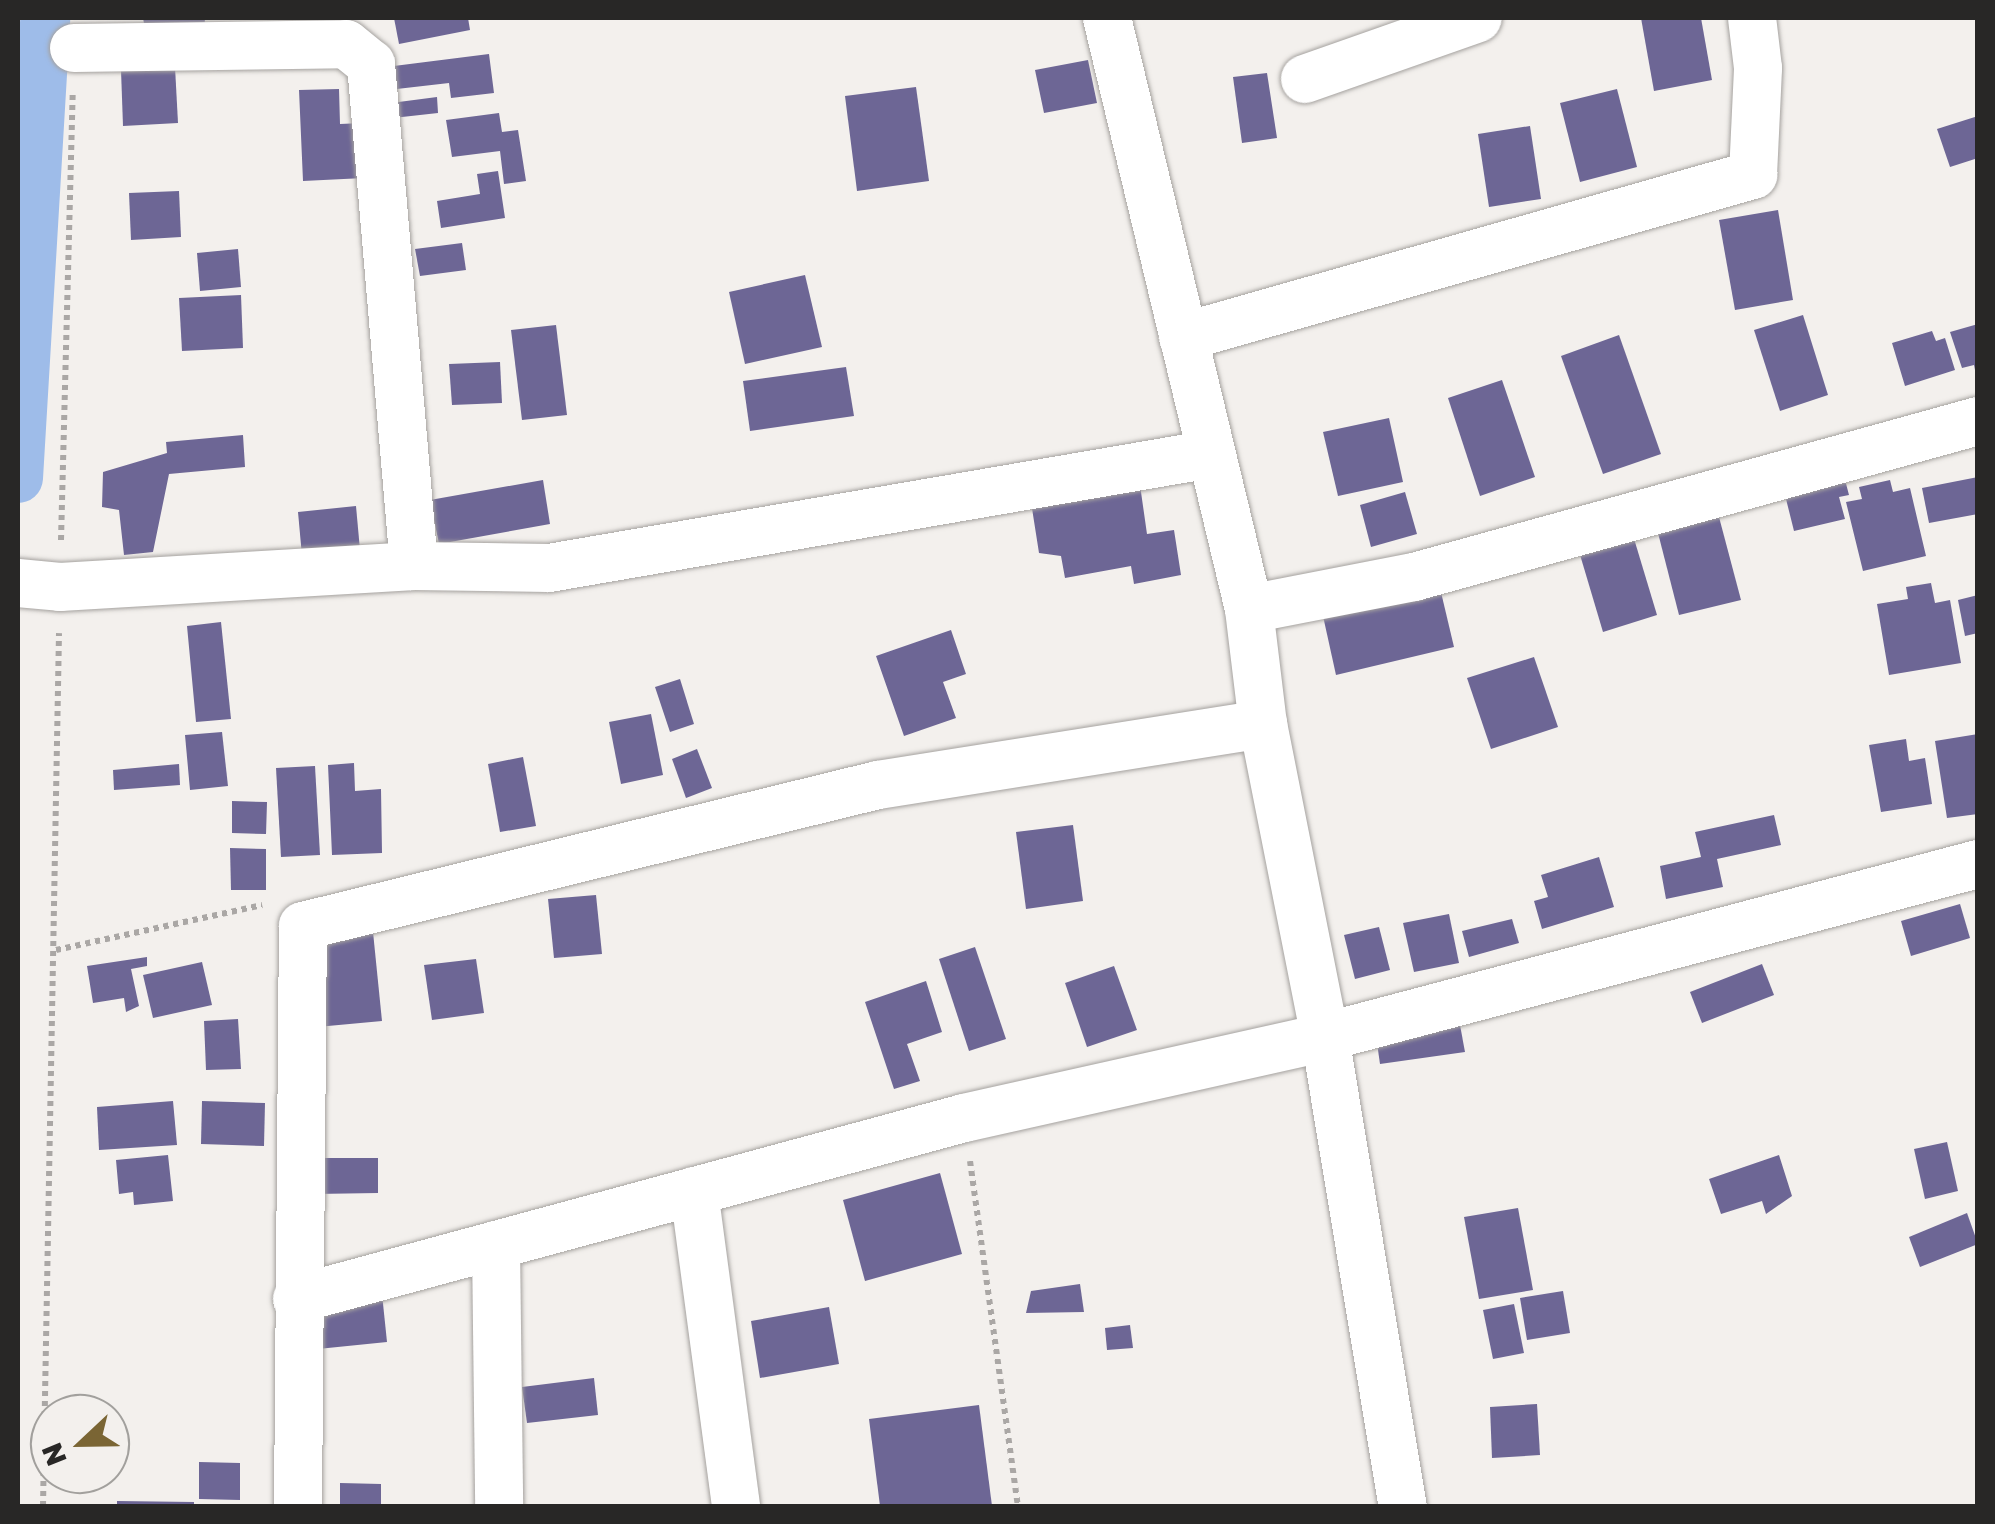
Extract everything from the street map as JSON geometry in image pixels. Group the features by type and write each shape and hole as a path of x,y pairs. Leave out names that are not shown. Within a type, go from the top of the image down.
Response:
{"street":[{"path":"1107,18 1249,609 1263,724 1325,1037 1403,1506"},
{"path":"1305,78 1478,18"},
{"path":"1183,337 1753,176 1758,68 1752,18"},
{"path":"74,48 346,44 372,64 414,566"},
{"path":"1249,609 1414,576 1978,420"},
{"path":"38,585 414,566 549,568 1212,454"},
{"path":"298,1506 303,926 878,785 1263,724"},
{"path":"297,1299 964,1118 1325,1037 1978,864"},
{"path":"694,1191 736,1506"},
{"path":"496,1245 499,1506"}],"path":[{"path":"43,1506 56,950 38,585 74,48"},
{"path":"56,950 260,904 303,926"},
{"path":"964,1118 1018,1506"}],"building":[{"path":"143,18 205,18 204,32 145,29"},
{"path":"394,18 468,18 470,30 399,44"},
{"path":"1641,18 1701,18 1712,80 1654,91"},
{"path":"489,54 494,93 451,98 449,83 388,90 386,67"},
{"path":"1088,60 1097,103 1044,113 1035,70"},
{"path":"175,67 178,123 123,126 121,70"},
{"path":"1267,73 1277,138 1242,143 1233,77"},
{"path":"916,87 929,181 857,191 845,96"},
{"path":"339,89 340,124 363,123 364,178 303,181 299,90"},
{"path":"1617,89 1637,167 1580,182 1560,103"},
{"path":"437,97 438,113 393,118 391,103"},
{"path":"499,113 502,132 518,130 526,181 504,184 500,151 452,157 446,120"},
{"path":"1978,116 1978,158 1950,167 1937,129"},
{"path":"1530,126 1541,199 1489,207 1478,134"},
{"path":"498,171 505,218 441,228 437,201 480,194 477,174"},
{"path":"179,191 181,237 131,240 129,193"},
{"path":"1778,210 1793,300 1735,310 1719,220"},
{"path":"462,243 466,270 420,276 415,249"},
{"path":"238,249 241,287 200,291 197,253"},
{"path":"805,275 822,347 745,364 729,292"},
{"path":"241,295 243,348 182,351 179,298"},
{"path":"1803,315 1828,395 1780,411 1754,330"},
{"path":"1978,324 1976,375 1974,365 1962,368 1950,332"},
{"path":"556,325 567,415 522,420 511,330"},
{"path":"1932,331 1936,341 1945,338 1955,370 1905,386 1892,343"},
{"path":"1619,335 1661,454 1603,474 1561,356"},
{"path":"500,362 502,403 452,405 449,364"},
{"path":"846,367 854,416 750,431 743,381"},
{"path":"1502,380 1535,477 1480,496 1448,398"},
{"path":"1389,418 1403,482 1338,496 1323,432"},
{"path":"243,435 245,467 169,474 153,552 124,555 119,510 102,507 103,472 167,453 166,442"},
{"path":"1844,476 1849,495 1839,497 1845,519 1794,531 1784,491"},
{"path":"1978,477 1978,514 1929,523 1922,488"},
{"path":"543,480 550,524 439,544 430,500"},
{"path":"1890,480 1893,492 1910,488 1926,556 1863,571 1846,502 1862,499 1859,487"},
{"path":"1140,485 1147,534 1174,530 1181,575 1134,584 1131,566 1065,578 1061,556 1039,553 1031,502"},
{"path":"1405,492 1417,534 1371,547 1360,505"},
{"path":"356,506 360,550 302,556 298,512"},
{"path":"1719,517 1741,600 1679,615 1658,533"},
{"path":"1632,532 1657,615 1603,632 1578,548"},
{"path":"1931,583 1935,603 1950,600 1961,663 1889,675 1877,604 1908,599 1906,587"},
{"path":"1440,588 1454,647 1336,675 1323,616"},
{"path":"1978,595 1978,633 1965,636 1958,600"},
{"path":"221,622 231,719 196,722 187,626"},
{"path":"951,630 966,674 943,682 956,718 904,736 876,656"},
{"path":"1534,657 1558,727 1491,749 1467,678"},
{"path":"680,679 694,724 670,732 655,687"},
{"path":"651,714 663,775 621,784 609,722"},
{"path":"222,732 228,786 190,790 185,735"},
{"path":"1978,734 1978,814 1947,818 1935,741"},
{"path":"1906,739 1909,761 1925,758 1932,804 1881,812 1869,745"},
{"path":"697,749 712,788 686,798 672,759"},
{"path":"523,757 536,826 500,832 488,764"},
{"path":"354,763 355,791 381,789 382,853 332,855 328,765"},
{"path":"179,764 180,785 114,790 113,770"},
{"path":"315,766 320,855 281,857 276,768"},
{"path":"232,801 267,802 266,834 232,833"},
{"path":"1774,815 1781,845 1717,859 1723,887 1666,899 1660,866 1701,857 1695,832"},
{"path":"1073,825 1083,901 1026,909 1016,832"},
{"path":"230,848 266,849 266,890 231,890"},
{"path":"1599,857 1614,907 1542,929 1534,901 1548,897 1541,875"},
{"path":"596,895 602,954 554,958 548,899"},
{"path":"1960,904 1970,938 1911,956 1901,921"},
{"path":"1449,914 1459,963 1414,972 1403,923"},
{"path":"1512,919 1519,943 1469,957 1462,931"},
{"path":"1379,927 1390,970 1355,979 1344,935"},
{"path":"373,932 382,1021 317,1027 309,938"},
{"path":"975,947 1006,1039 969,1051 939,959"},
{"path":"147,957 147,966 131,969 139,1006 126,1012 124,998 93,1003 87,966"},
{"path":"476,959 484,1013 432,1020 424,965"},
{"path":"202,962 212,1005 153,1018 143,975"},
{"path":"1762,964 1774,995 1702,1023 1690,992"},
{"path":"1114,966 1137,1030 1087,1047 1065,983"},
{"path":"926,981 942,1032 907,1044 920,1081 894,1089 865,1002"},
{"path":"238,1019 241,1069 206,1070 204,1021"},
{"path":"1460,1025 1465,1052 1380,1064 1376,1036"},
{"path":"173,1101 177,1145 99,1150 97,1107"},
{"path":"202,1101 265,1103 264,1146 201,1144"},
{"path":"1947,1142 1958,1191 1925,1199 1914,1149"},
{"path":"168,1155 173,1201 134,1205 133,1192 119,1194 116,1160"},
{"path":"1779,1155 1792,1196 1766,1214 1762,1201 1721,1214 1709,1179"},
{"path":"314,1158 378,1158 378,1193 315,1194"},
{"path":"940,1173 962,1254 865,1281 843,1200"},
{"path":"1518,1208 1533,1290 1479,1299 1464,1217"},
{"path":"1967,1213 1978,1244 1920,1267 1909,1237"},
{"path":"1080,1284 1084,1312 1026,1313 1031,1291"},
{"path":"1563,1291 1570,1333 1527,1340 1520,1298"},
{"path":"382,1294 387,1342 308,1350 303,1302"},
{"path":"1514,1304 1524,1353 1493,1359 1483,1310"},
{"path":"829,1307 839,1364 760,1378 751,1321"},
{"path":"1130,1325 1133,1348 1107,1350 1105,1328"},
{"path":"594,1378 598,1415 527,1423 522,1387"},
{"path":"1537,1404 1540,1455 1492,1458 1490,1407"},
{"path":"979,1405 992,1506 880,1506 869,1419"},
{"path":"199,1462 240,1463 240,1500 199,1499"},
{"path":"340,1483 381,1484 381,1506 340,1506"},
{"path":"117,1501 194,1502 194,1506 117,1506"}],"waterway":[{"path":"18,478 45,18"}]}
